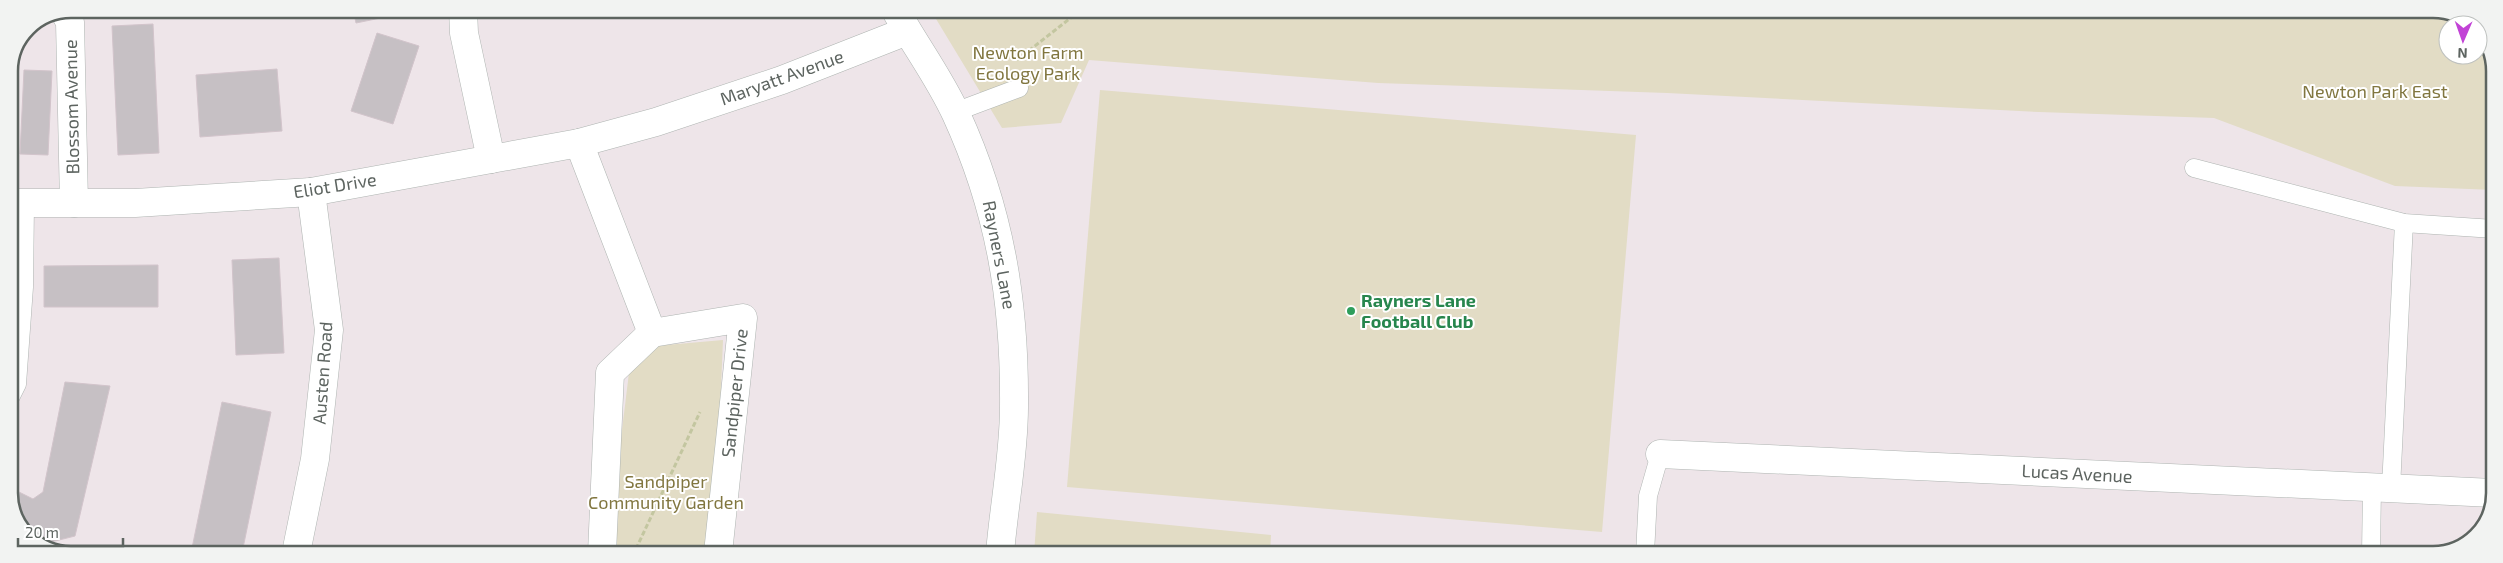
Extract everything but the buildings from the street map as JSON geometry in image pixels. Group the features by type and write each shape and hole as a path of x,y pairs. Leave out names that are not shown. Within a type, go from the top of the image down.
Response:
{"street":[{"name":"Blossom Avenue","path":"68,18 70,22 74,203"},
{"path":"463,18 464,33 491,159"},
{"name":"Rayners Lane","path":"901,20 955,112 986,188 1004,262 1012,328 1014,409 1001,546"},
{"name":"Maryatt Avenue","path":"656,122 782,80 901,20"},
{"name":"Eliot Drive","path":"18,203 135,203 311,192 579,143 656,122"},
{"path":"579,143 652,333 610,374 602,546"},
{"name":"Austen Road","path":"297,546 315,459 330,330 311,192"},
{"name":"Sandpiper Drive","path":"652,333 743,318 719,546"},
{"name":"Lucas Avenue","path":"1660,454 2486,493"}],"lane":[{"path":"955,112 1019,88"},
{"path":"2194,168 2404,223 2485,228"},
{"path":"18,215 24,286 18,370"},
{"path":"2372,546 2382,488 2404,223"},
{"path":"1645,546 1648,496 1660,454"}],"path":[{"path":"1010,65 1070,18"},
{"path":"636,546 701,408"}],"green space":[{"name":"Newton Park East","path":"935,18 2433,18 2438,18 2438,65 2485,65 2485,190 2395,186 2214,118 2039,112 1667,93 1378,83 1089,60 1061,123 1002,128"},
{"name":"Rayners Lane Football Club","path":"1100,90 1636,135 1602,532 1067,487"},
{"name":"Sandpiper Community Garden","path":"723,340 714,546 608,546 632,348"},
{"path":"1037,512 1271,535 1270,546 1035,546"}],"place":[{"name":"Rayners Lane Football Club","path":"1351,311"}],"park label":[{"name":"Newton Farm Ecology Park","path":"1028,63"}]}
